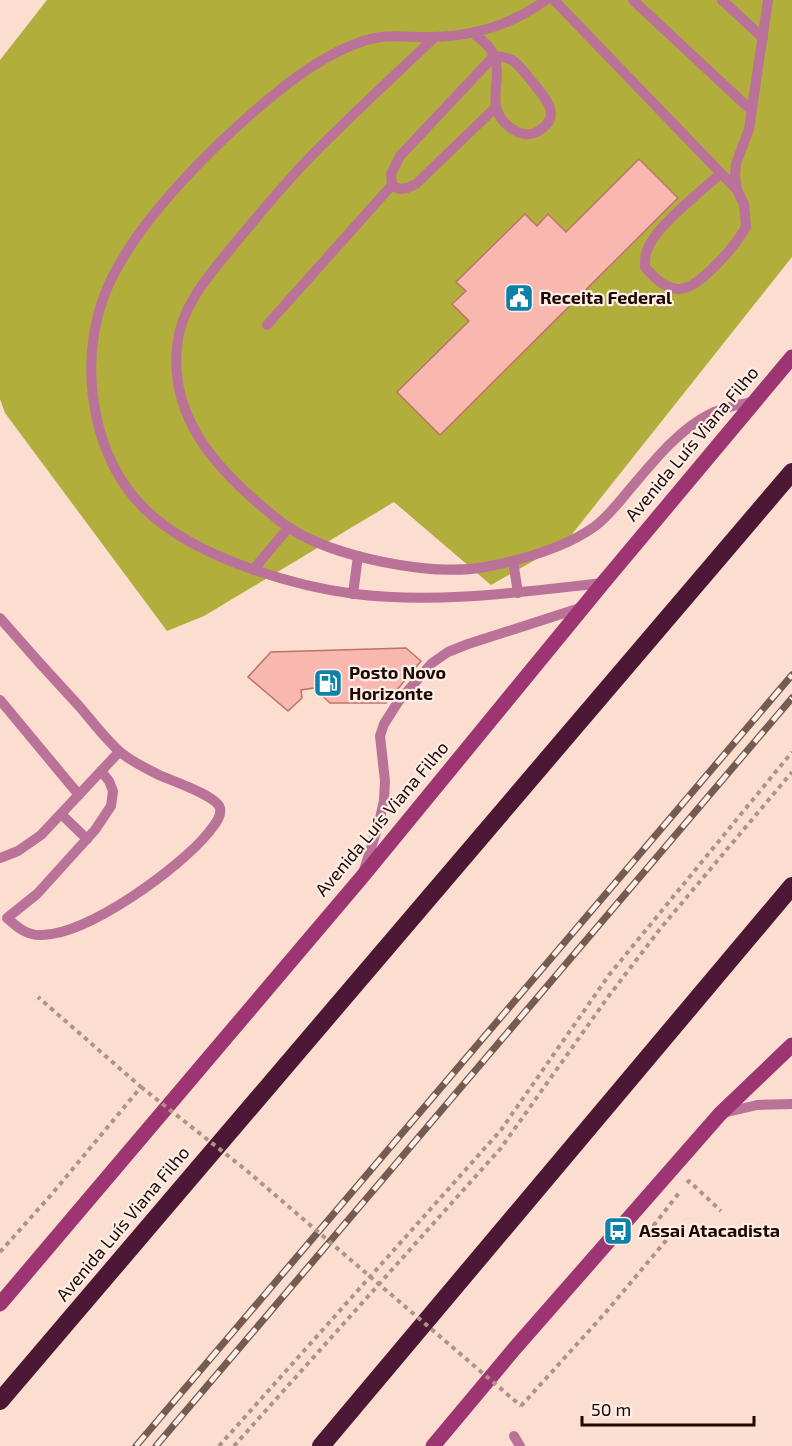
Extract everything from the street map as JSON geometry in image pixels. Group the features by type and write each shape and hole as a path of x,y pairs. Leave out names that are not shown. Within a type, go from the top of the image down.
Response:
{"highway":[{"name":"Avenida Luís Viana Filho","path":"0,1401 792,472"},
{"path":"321,1446 792,886"}],"main road":[{"name":"Avenida Luís Viana Filho","path":"0,1304 362,877 792,357"},
{"path":"433,1446 515,1348 720,1114 792,1045"}],"lane":[{"path":"546,0 528,13 503,25 473,33 435,37 377,37 342,49 286,84 222,141 162,205 126,254 105,293 94,326 91,365 93,398 99,429 111,461 127,489 152,517 182,539 253,570 299,583 353,594 439,597 603,583"},
{"path":"555,0 737,190"},
{"path":"633,0 752,111"},
{"path":"722,0 763,38"},
{"path":"720,174 662,229 650,244 645,257 645,267 663,285 686,288 699,282 721,260 746,227 744,204 737,190 736,164 749,129 768,0"},
{"path":"473,33 489,46 494,56 498,68 496,107 501,117 516,132 525,135 540,130 550,119 549,103 512,60 494,56"},
{"path":"435,37 315,152 276,195 195,296 182,320 176,367 180,393 188,419 209,454 244,491 288,528 314,540 358,556 407,566 441,569 481,568 513,561 558,546 594,527 671,444 696,422 713,412 756,400"},
{"path":"267,325 392,185 391,174 400,156 494,56"},
{"path":"392,185 399,189 416,184 496,107"},
{"path":"253,570 288,528"},
{"path":"353,594 358,556"},
{"path":"513,561 518,592"},
{"path":"362,877 380,823 384,800 385,781 380,736 384,724 398,702 432,663 448,652 583,607"},
{"path":"0,618 119,752 157,774 216,802 220,808 219,818 203,838 183,860 154,883 71,929 43,936 18,928 3,914 37,894 87,839 111,806 112,791 109,781 101,771"},
{"path":"0,700 79,795"},
{"path":"0,858 18,851 40,835 119,752"},
{"path":"61,814 87,839"},
{"path":"720,1114 757,1105 792,1104"}],"path":[{"path":"219,1446 501,1130 609,975 792,752"},
{"path":"234,1446 501,1148 608,997 660,929 792,772"},
{"path":"38,997 141,1087 246,1170 521,1406 606,1312 669,1237 654,1225 688,1181 721,1211"},
{"path":"0,1252 51,1196 141,1087"}],"shaded area":[{"path":"47,0 792,0 792,257 565,543 491,585 394,502 204,616 167,631 5,413 0,399 0,60"}],"building":[{"name":"Receita Federal","path":"639,159 678,198 440,435 397,392 469,321 452,304 466,291 456,282 525,214 537,226 548,214 566,232"},
{"name":"Posto Novo Horizonte","path":"406,648 421,661 386,703 330,703 314,688 301,690 302,698 288,711 248,677 271,652"}],"railway":[{"path":"136,1446 792,675"},
{"path":"156,1446 792,698"}],"place":[{"name":"Receita Federal","path":"519,298"},
{"name":"Posto Novo Horizonte","path":"328,683"},
{"name":"Assai Atacadista","path":"618,1231"}]}
